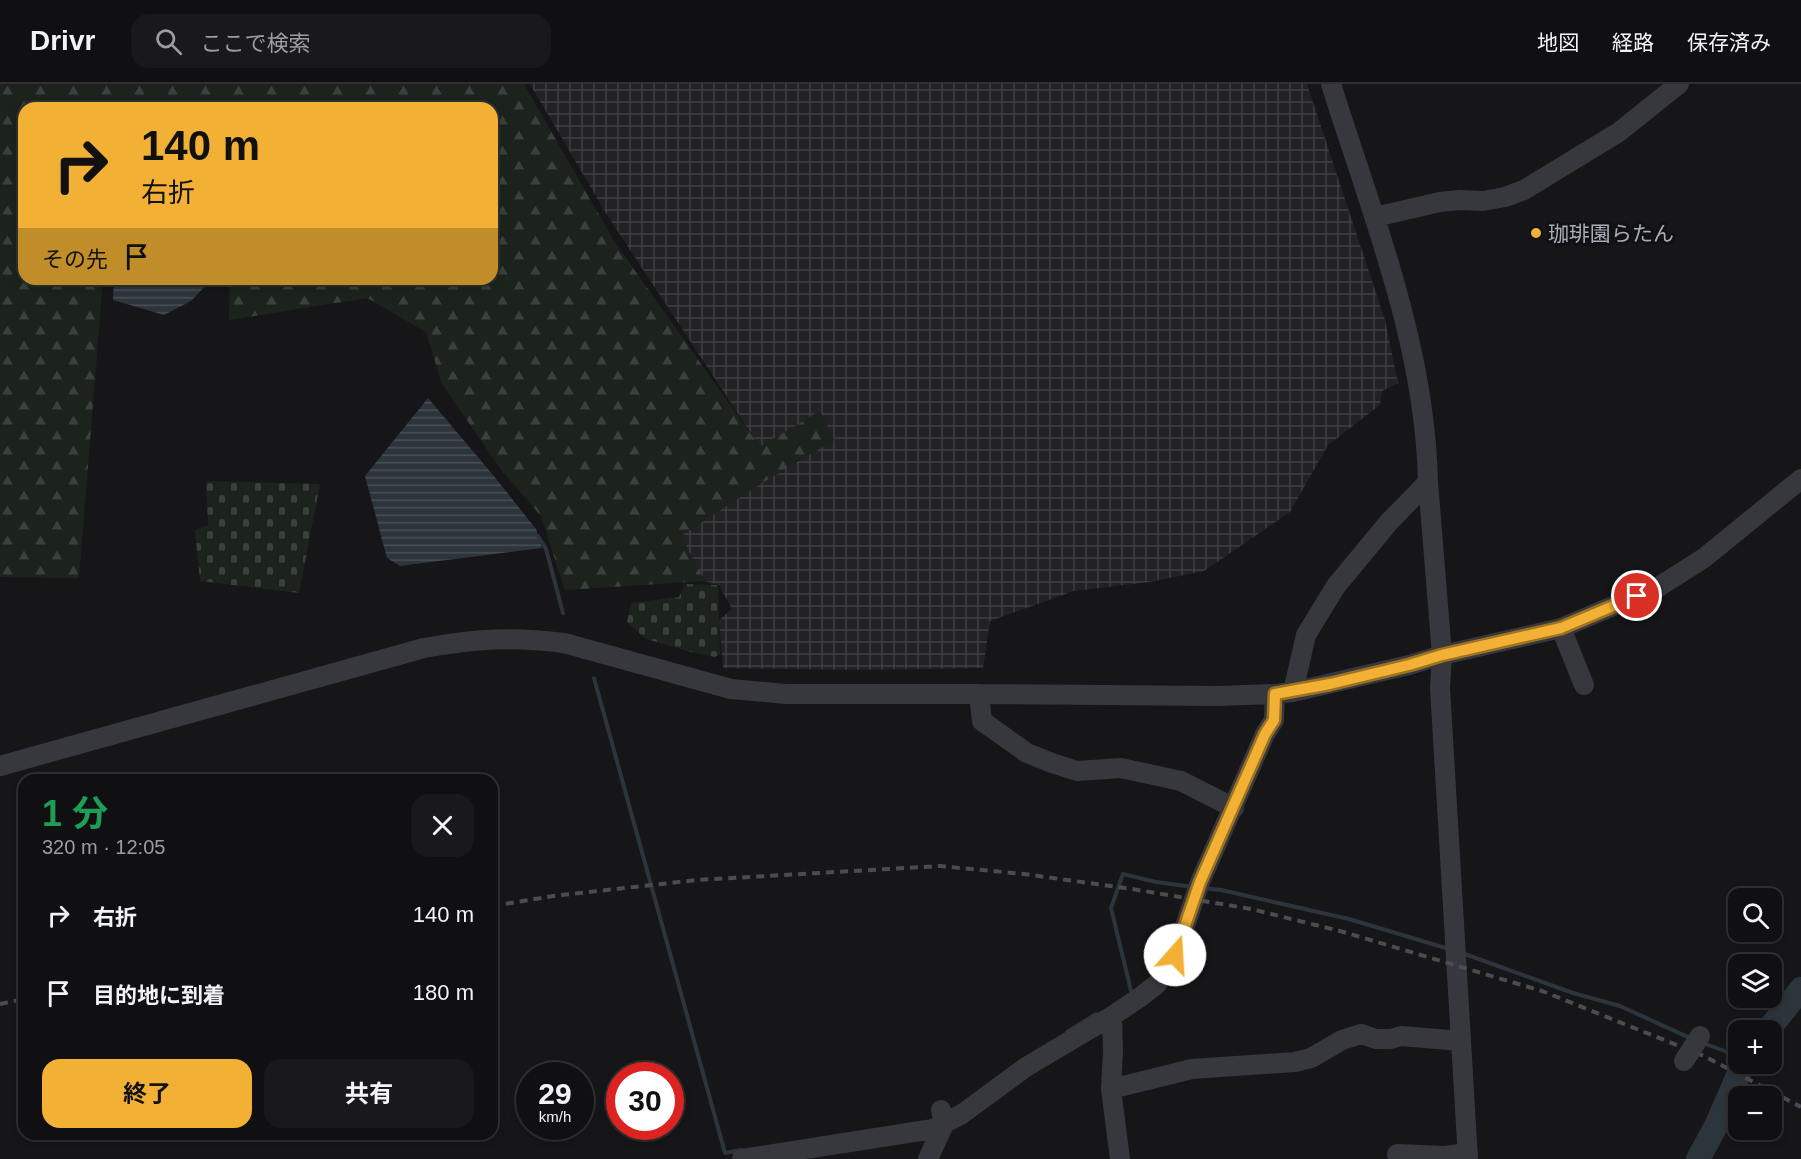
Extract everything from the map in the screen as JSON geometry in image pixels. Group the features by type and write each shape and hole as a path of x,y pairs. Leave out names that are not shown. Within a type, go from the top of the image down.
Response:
{"street":[{"path":"1331,84 1375,217 1404,315 1416,370 1427,457 1442,655 1440,688 1468,1156 1431,1157 1396,1154"},
{"path":"1375,217 1440,202 1483,201 1505,197 1524,190 1620,132 1679,84"},
{"path":"0,766 424,648 469,640 502,638 564,643 731,689 786,694 1218,696 1284,693 1561,628 1660,586 1704,558 1801,479"},
{"path":"742,1159 933,1129 943,1118 962,1114 1026,1067 1112,1016 1157,984 1175,955 1200,882 1265,734 1274,720 1306,635 1336,586 1389,522 1428,482"},
{"path":"1561,628 1584,685"},
{"path":"980,694 982,721 1027,753 1077,771 1121,768 1181,781 1234,808"},
{"path":"1112,1016 1111,1089 1120,1159"},
{"path":"1111,1089 1192,1069 1295,1062 1311,1058 1342,1040 1361,1034 1376,1038 1392,1039 1401,1036 1461,1041"},
{"path":"1684,1061 1700,1036"},
{"path":"928,1159 943,1118"}],"shaded area":[{"path":"530,84 1307,84 1385,320 1398,383 1382,391 1380,405 1328,445 1290,512 1204,571 1150,582 1074,591 990,621 983,668 854,670 723,668 719,620 732,609 719,585 705,581 680,536 834,440 820,411 760,447 607,215"},
{"path":"114,285 206,285 191,301 164,315 113,300"},
{"path":"428,398 536,529 542,548 400,566 387,558 365,476"}],"green space":[{"path":"0,84 524,84 614,241 760,447 820,411 834,440 762,483 681,536 705,581 565,590 541,516 502,471 442,384 426,332 367,298 229,320 230,285 498,285 498,102 18,102 18,285 103,285 79,578 0,577"},
{"path":"206,481 320,484 299,593 200,581 195,530 208,525"},
{"path":"685,584 718,585 720,654 715,657 646,639 627,622 631,603 679,597"}],"waterway":[{"path":"538,536 546,549 563,613"},
{"path":"594,678 725,1153 741,1150"},
{"path":"1132,995 1111,908 1123,874 1156,882 1193,887"},
{"path":"1203,888 1349,919 1449,949"},
{"path":"1462,953 1573,993 1620,1006 1690,1038"},
{"path":"1776,1020 1801,989"},
{"path":"1067,1032 1096,1014"},
{"path":"1703,1043 1728,1052"},
{"path":"1698,1159 1716,1126 1739,1074"}],"railway":[{"path":"498,905 553,896 697,880 940,866 1024,874 1132,889 1251,909 1340,931 1542,991 1704,1056 1801,1107"},
{"path":"0,1004 18,1000"}],"place":[{"name":"珈琲園らたん","path":"1536,233"}],"route":[{"path":"1175,955 1200,882 1265,734 1274,720 1275,694 1330,684 1561,628 1637,596"}]}
